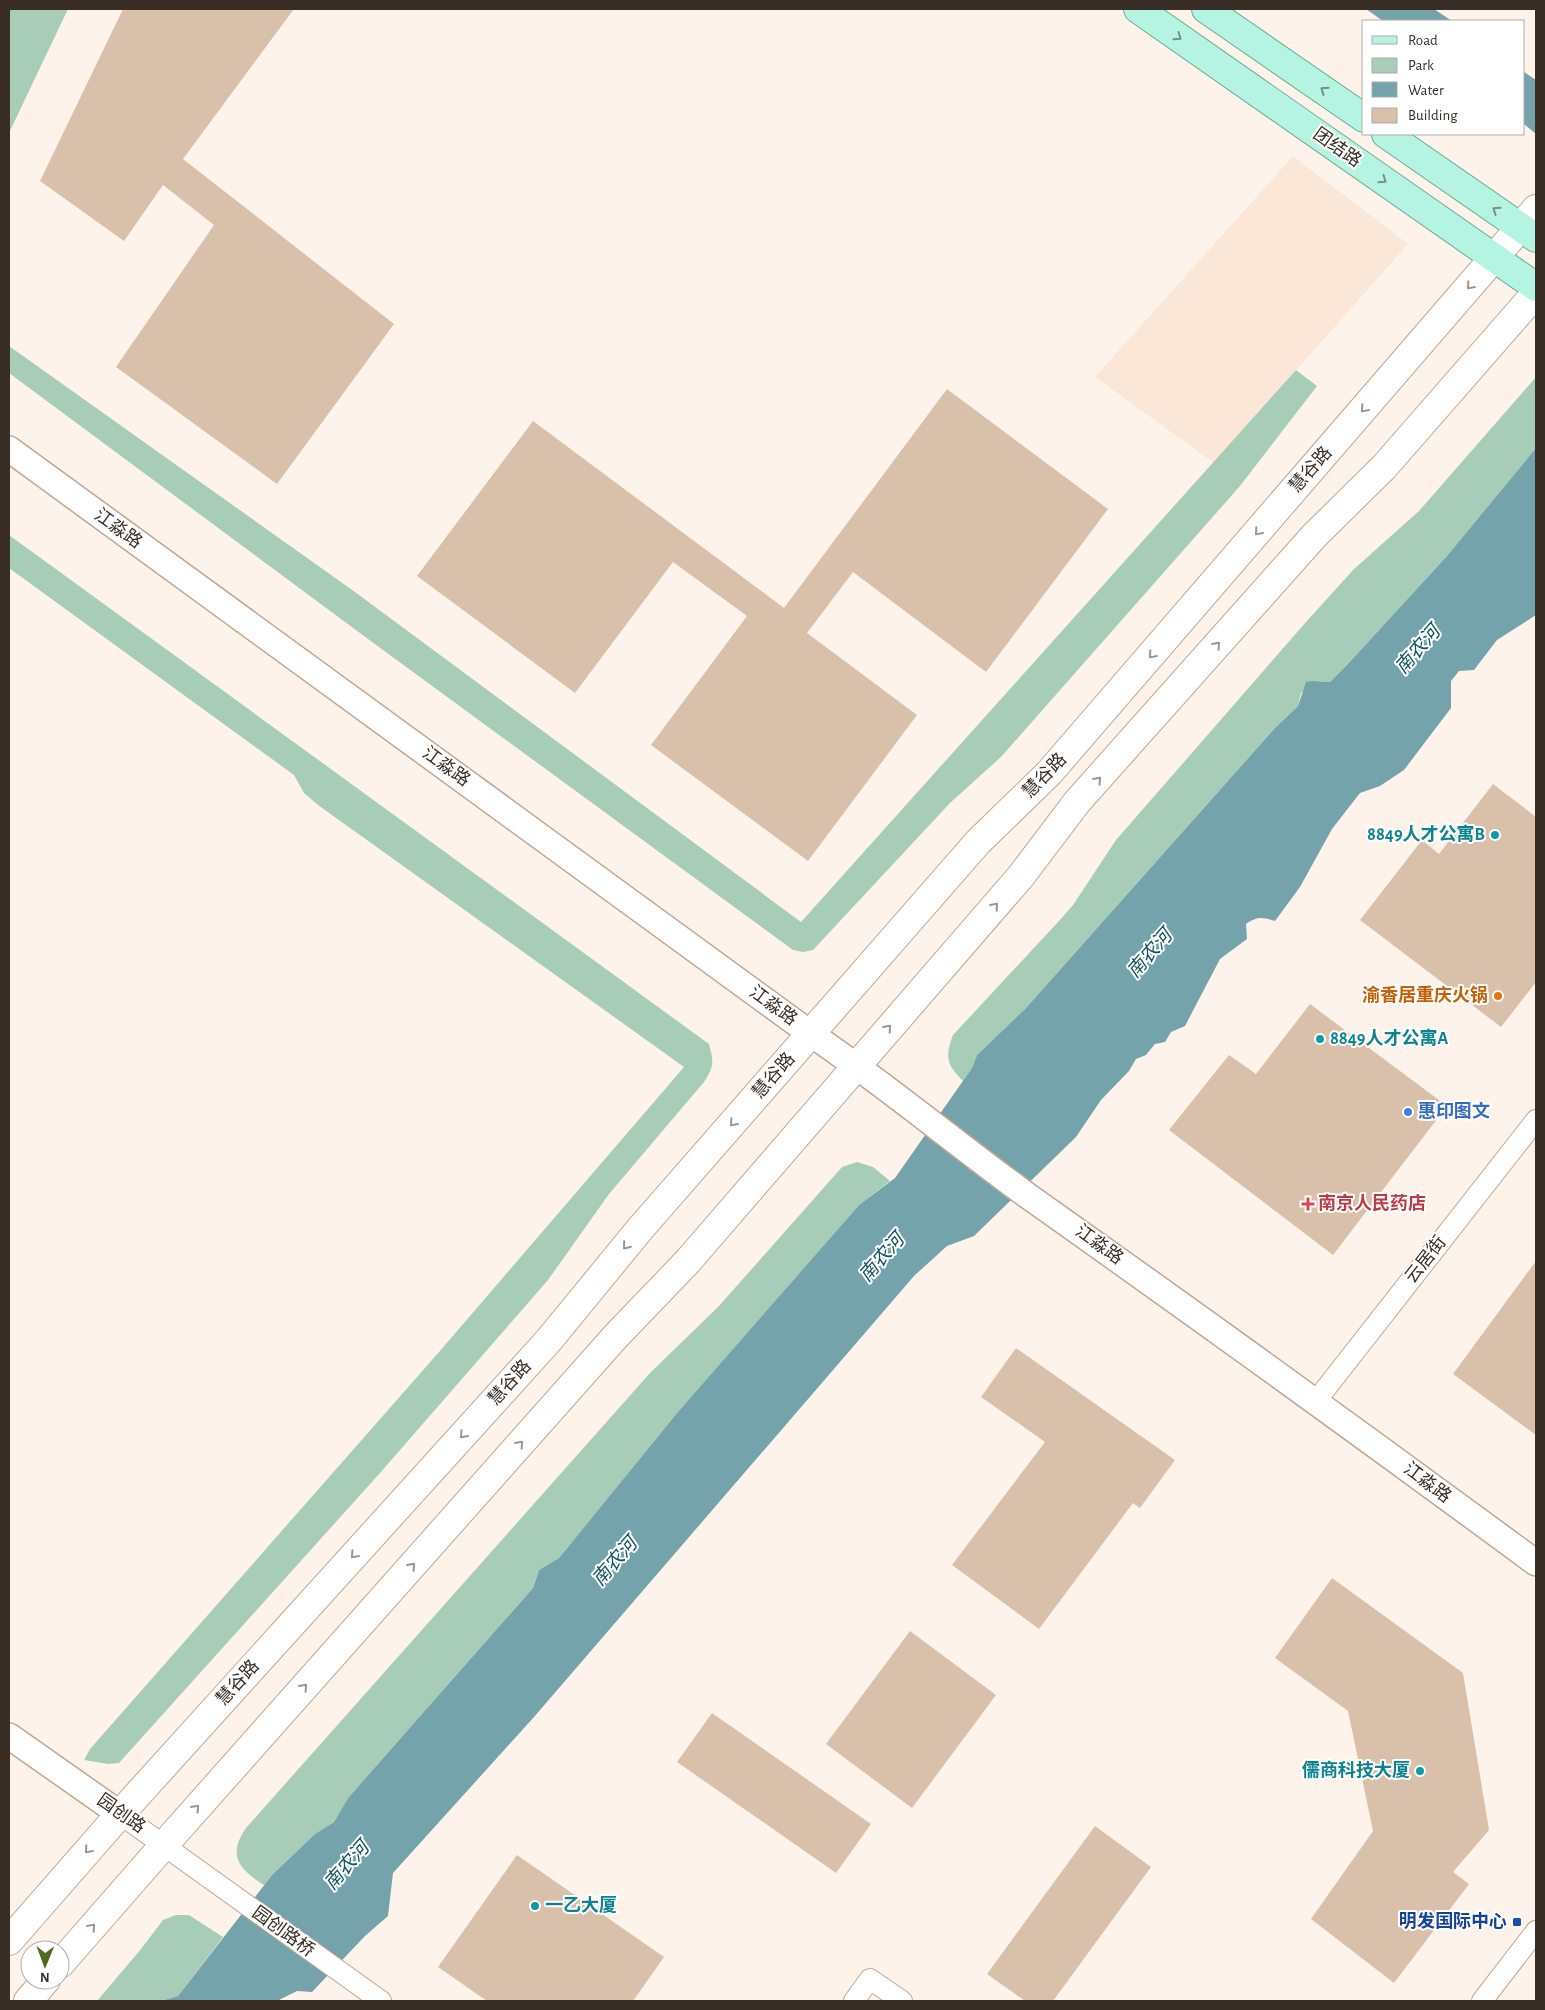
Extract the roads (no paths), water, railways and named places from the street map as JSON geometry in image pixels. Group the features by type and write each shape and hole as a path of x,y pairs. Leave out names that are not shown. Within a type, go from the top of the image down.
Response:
{"main road":[{"name":"团结路","path":"1138,9 1536,287"},
{"path":"1206,9 1362,117"},
{"path":"1388,135 1531,225"},
{"name":"慧谷路","path":"9,1941 120,1814 549,1340 640,1229 978,842 1049,773 1495,258 1531,225"},
{"path":"70,1953 609,1343 688,1261 1021,876 1077,802 1314,536 1384,467 1536,293"},
{"path":"28,2001 37,1990"}],"street":[{"name":"江淼路","path":"9,449 856,1065 1028,1195 1316,1401 1536,1563"},
{"name":"云居街","path":"1316,1401 1536,1120"},
{"name":"园创路","path":"9,1736 231,1894"},
{"name":"园创路桥","path":"231,1894 381,2001"},
{"path":"1482,2001 1536,1932"},
{"path":"854,2001 870,1979 902,2001"}],"water":[{"path":"1366,9 1434,9 1450,20 1382,20"},
{"path":"1525,73 1536,80 1536,134 1525,125"},
{"name":"南农河","path":"1536,448 1536,615 1497,640 1474,670 1459,671 1451,681 1451,708 1404,770 1380,786 1360,793 1332,829 1300,887 1275,921 1260,918 1246,924 1247,939 1220,959 1185,1026 1171,1032 1165,1042 1155,1044 1146,1055 1136,1059 1129,1071 1101,1100 1076,1137 974,1236 947,1246 914,1276 534,1717 393,1873 388,1916 365,1936 312,1992 297,1991 277,2001 161,2001 178,1996 272,1875 315,1834 334,1822 348,1798 533,1588 539,1570 559,1558 677,1413 859,1205 895,1178 972,1068 977,1055 1026,1008 1275,728 1298,706 1306,682 1330,682 1346,666 1447,556"}],"place":[{"name":"8849人才公寓B","path":"1495,835"},
{"name":"渝香居重庆火锅","path":"1498,996"},
{"name":"8849人才公寓A","path":"1320,1039"},
{"name":"惠印图文","path":"1408,1112"},
{"name":"南京人民药店","path":"1308,1204"},
{"name":"儒商科技大厦","path":"1420,1771"},
{"name":"一乙大厦","path":"535,1906"},
{"name":"明发国际中心","path":"1517,1922"}]}
